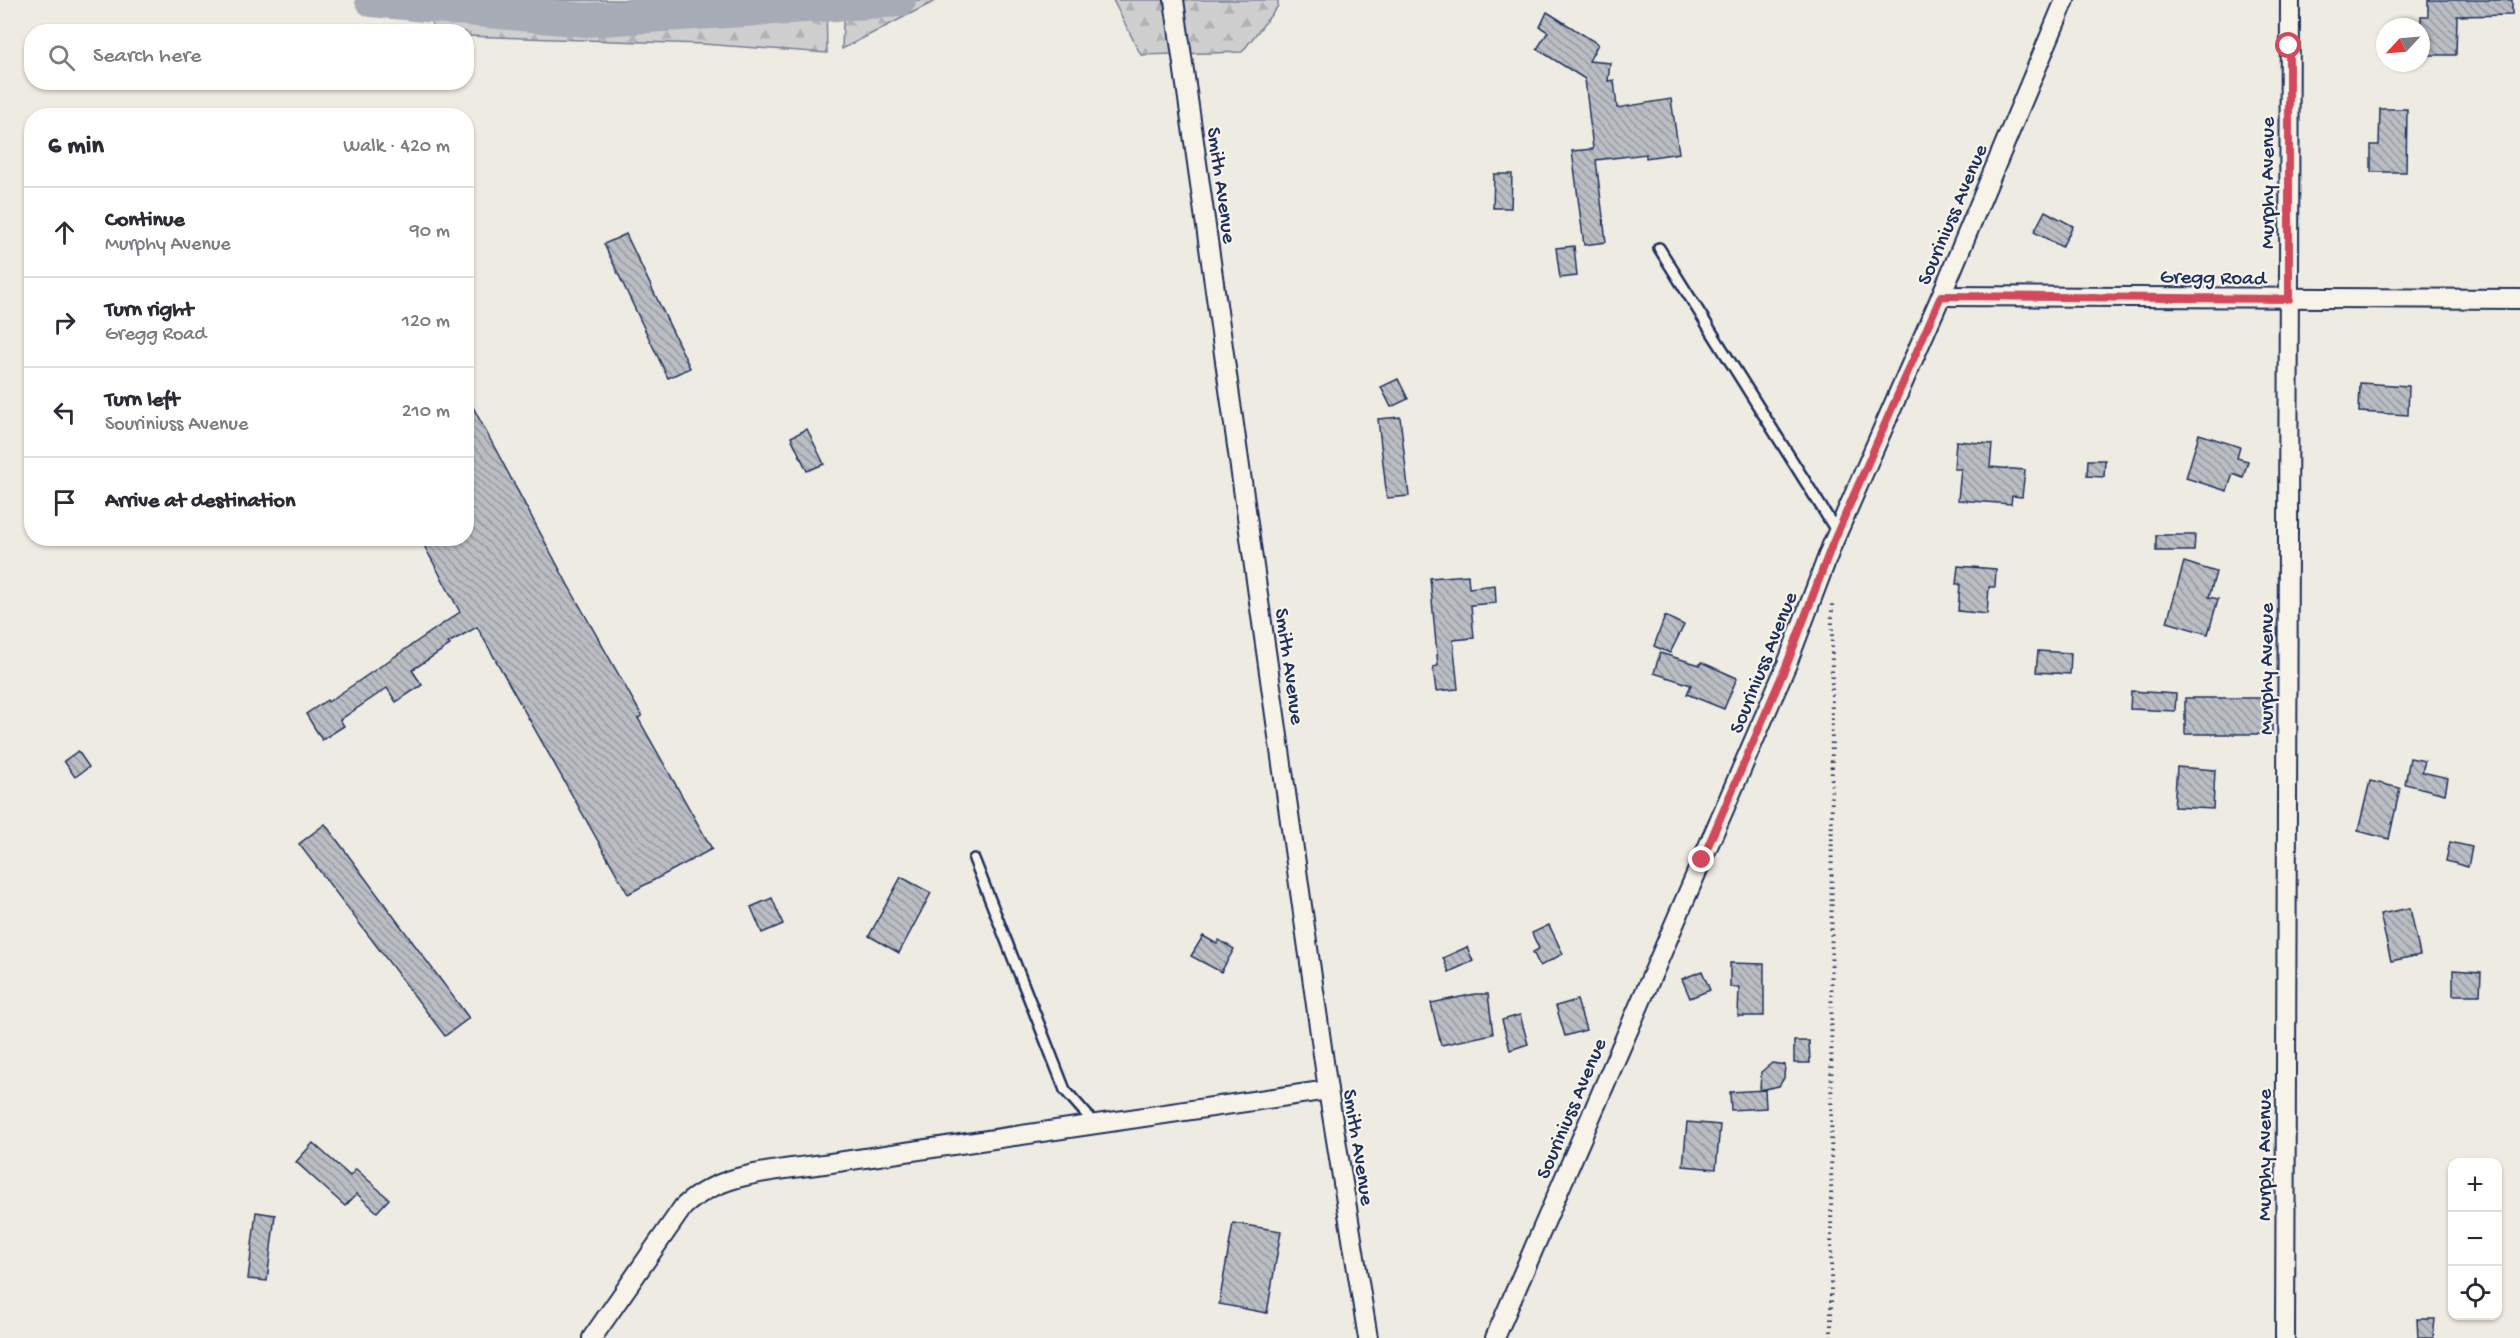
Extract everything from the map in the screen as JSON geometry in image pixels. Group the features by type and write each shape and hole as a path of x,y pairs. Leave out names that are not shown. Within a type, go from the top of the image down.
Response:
{"street":[{"name":"Smith Avenue","path":"1174,0 1328,1090 1368,1338"},
{"name":"Souriniuss Avenue","path":"1495,1338 1787,664 1837,532 1941,296 2065,0"},
{"name":"Murphy Avenue","path":"2285,1338 2289,0"},
{"name":"Gregg Road","path":"1941,296 2520,299"},
{"path":"592,1338 683,1207 697,1194 718,1183 777,1171 1328,1090"}],"lane":[{"path":"1659,248 1837,532"},
{"path":"974,859 1065,1090 1095,1124"}],"path":[{"path":"1831,1338 1832,592"}],"green space":[{"path":"428,0 826,0 827,53 703,44 474,36 474,24 432,24"},
{"path":"844,0 937,0 842,49"},
{"path":"1113,0 1278,0 1278,6 1242,52 1141,55"}],"building":[{"path":"2428,0 2512,0 2512,15 2457,16 2456,55 2430,55 2430,18 2421,18 2421,16 2428,16"},
{"path":"1547,12 1598,44 1589,61 1610,63 1608,81 1614,80 1617,108 1671,99 1679,153 1646,158 1646,154 1596,160 1606,242 1584,245 1572,151 1593,149 1585,79 1537,49 1548,32 1540,27"},
{"path":"2380,109 2407,109 2406,172 2371,172 2371,145 2379,145"},
{"path":"1494,174 1512,174 1511,208 1493,208"},
{"path":"2045,211 2073,226 2062,247 2034,232"},
{"path":"626,234 690,368 668,378 604,244"},
{"path":"1574,246 1577,276 1560,278 1556,248"},
{"path":"1398,379 1408,399 1391,407 1381,387"},
{"path":"2360,383 2409,386 2408,415 2359,412"},
{"path":"474,409 568,585 642,716 638,718 712,849 628,894 477,627 448,643 450,645 412,670 422,685 396,702 387,688 340,720 344,726 322,740 306,714 327,700 328,702 460,612 424,546 474,546"},
{"path":"1400,417 1409,496 1387,498 1378,419"},
{"path":"807,429 824,464 807,471 791,437"},
{"path":"2199,434 2240,447 2237,458 2248,461 2243,478 2233,474 2227,491 2186,478"},
{"path":"1956,441 1992,444 1990,467 2025,470 2022,497 2012,496 2011,504 1958,500 1961,469 1954,469"},
{"path":"2088,460 2105,460 2104,477 2087,476"},
{"path":"2156,535 2195,535 2194,551 2156,551"},
{"path":"2184,562 2216,572 2209,597 2218,599 2208,634 2167,622"},
{"path":"1958,566 1996,569 1995,587 1989,587 1987,614 1958,611 1960,584 1956,584"},
{"path":"1468,575 1469,588 1495,585 1496,603 1471,605 1474,638 1453,640 1458,689 1436,691 1433,667 1438,666 1430,578"},
{"path":"1665,616 1684,625 1670,653 1654,646"},
{"path":"2038,651 2071,653 2070,674 2036,672"},
{"path":"1660,653 1700,665 1701,662 1737,678 1724,709 1687,694 1691,685 1654,673"},
{"path":"2131,691 2176,694 2175,711 2130,709"},
{"path":"2185,698 2272,698 2272,734 2185,734"},
{"path":"78,751 89,767 75,777 64,761"},
{"path":"2410,758 2425,761 2422,772 2448,778 2445,794 2405,784"},
{"path":"2177,767 2215,770 2213,809 2174,807"},
{"path":"2370,781 2400,788 2389,839 2358,831"},
{"path":"325,824 469,1018 445,1036 299,844"},
{"path":"2450,842 2472,847 2468,867 2446,861"},
{"path":"901,877 931,893 899,953 869,936"},
{"path":"772,898 783,924 762,933 751,907"},
{"path":"2410,908 2420,955 2391,961 2380,914"},
{"path":"1549,925 1563,954 1540,966 1533,952 1539,949 1532,933"},
{"path":"1203,936 1217,944 1219,940 1234,949 1221,972 1191,956"},
{"path":"1467,947 1473,961 1449,972 1443,958"},
{"path":"1730,963 1764,964 1764,1016 1738,1016 1739,987 1730,987"},
{"path":"2453,970 2481,972 2480,995 2453,995"},
{"path":"1702,971 1710,990 1690,998 1682,979"},
{"path":"1475,994 1488,994 1493,1034 1441,1045 1431,1003"},
{"path":"1577,1000 1586,1030 1565,1036 1556,1006"},
{"path":"1520,1015 1528,1044 1510,1050 1502,1020"},
{"path":"1794,1041 1809,1041 1810,1063 1794,1063"},
{"path":"1772,1063 1785,1065 1784,1078 1779,1086 1760,1090 1761,1072"},
{"path":"1765,1090 1766,1108 1731,1110 1730,1092"},
{"path":"1687,1122 1720,1125 1716,1169 1683,1166"},
{"path":"313,1143 350,1176 356,1169 389,1199 377,1212 357,1194 345,1206 296,1162"},
{"path":"256,1212 275,1215 267,1281 248,1279"},
{"path":"1233,1223 1281,1231 1267,1313 1219,1304"},
{"path":"2417,1319 2435,1319 2433,1338 2418,1338"}],"waterway":[{"path":"372,0 585,20 899,0"}],"route":[{"path":"1702,860 1787,664 1832,545 1941,296 2289,299 2289,46"}]}
